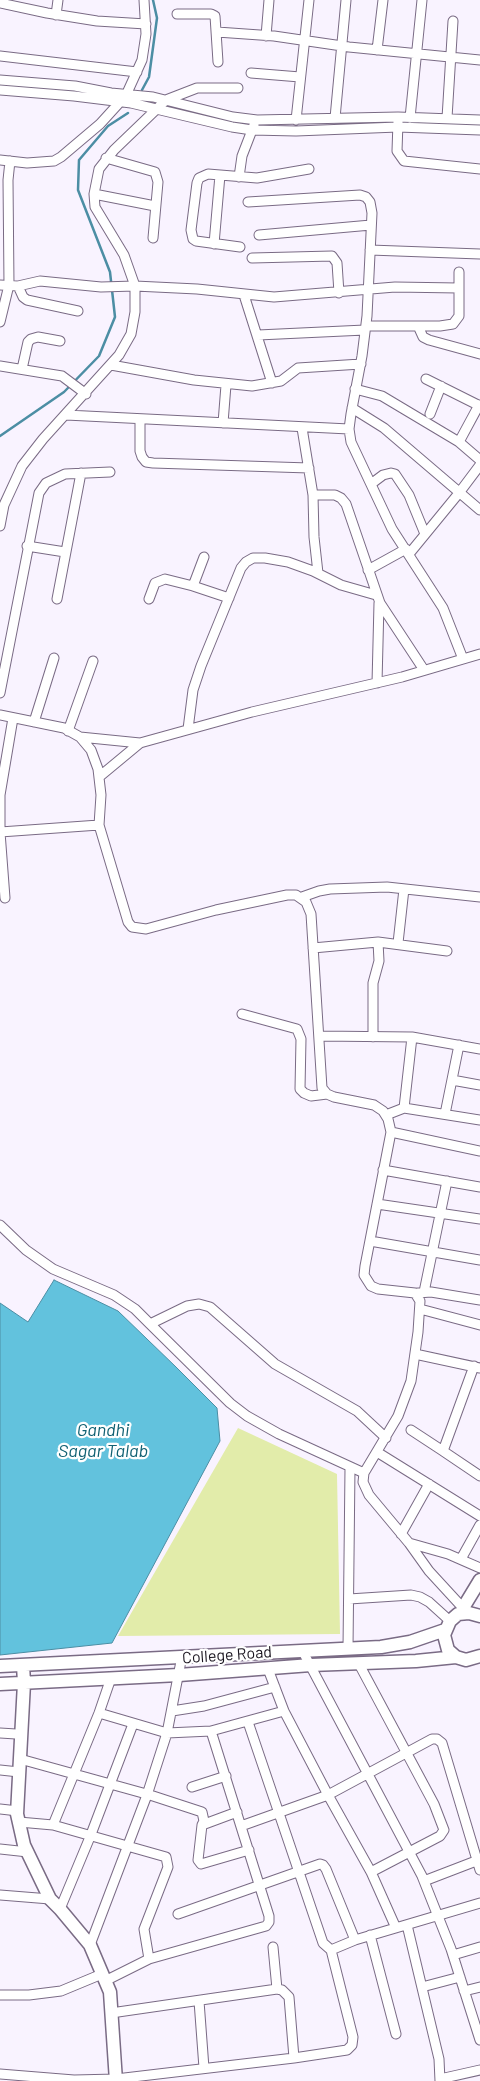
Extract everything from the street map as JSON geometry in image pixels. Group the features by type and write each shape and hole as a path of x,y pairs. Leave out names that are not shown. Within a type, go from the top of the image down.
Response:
{"main road":[{"path":"480,1580 463,1610 480,1616"},
{"name":"College Road","path":"0,1666 395,1646 447,1625 463,1610"},
{"path":"447,1625 446,1645 456,1657"},
{"name":"College Road","path":"0,1684 179,1675 311,1665 442,1660 456,1657 466,1660 480,1656"},
{"path":"23,1665 19,1817 28,1852 50,1899 90,1945 110,1992 116,2080"}],"street":[{"path":"56,15 58,0"},
{"path":"0,160 39,163 61,157 100,124 120,102 130,97 142,60 146,24 144,0"},
{"path":"266,36 269,0"},
{"path":"296,120 309,0"},
{"path":"335,118 346,0"},
{"path":"377,50 383,0"},
{"path":"410,118 422,0"},
{"path":"0,3 56,15 97,21 146,24"},
{"path":"178,14 213,14 216,21 218,62"},
{"path":"447,118 453,21"},
{"path":"217,32 480,60"},
{"path":"0,56 137,72"},
{"path":"251,73 300,77"},
{"path":"0,80 75,86 130,97 153,97 234,117 257,120 398,117 480,120"},
{"path":"0,526 4,505 22,466 66,415 83,390 111,365 119,355 130,334 135,312 124,256 95,207 94,194 99,169 106,158 154,108 166,100 198,88 238,88"},
{"path":"0,90 120,102"},
{"path":"130,97 154,108 252,130 296,131 398,127 480,130"},
{"path":"398,117 397,151 404,161 480,169"},
{"path":"239,177 242,156 257,120"},
{"path":"106,158 155,172 158,182 153,238"},
{"path":"0,322 4,285 10,161"},
{"path":"240,247 196,241 192,236 191,230 199,178 208,174 257,178 309,169"},
{"path":"214,244 220,175"},
{"path":"94,194 155,206"},
{"path":"248,202 360,195 366,197 370,202 371,225 366,328 349,429 351,442 392,529 408,551 443,608 463,659"},
{"path":"258,235 371,225"},
{"path":"370,250 480,254 480,247"},
{"path":"252,258 332,256 337,263 339,293"},
{"path":"258,335 366,328 449,326 457,321 459,272"},
{"path":"4,285 18,286 40,280 101,286 197,289 244,295 282,297 410,287 458,288"},
{"path":"18,286 23,297 32,302 78,311"},
{"path":"244,295 272,383"},
{"path":"418,326 423,336 429,340 480,354"},
{"path":"22,369 31,339 38,337 60,340"},
{"path":"111,365 226,384 252,386 286,379 298,368 361,364"},
{"path":"0,366 68,378 83,390"},
{"path":"426,379 479,405 460,442"},
{"path":"223,423 226,384"},
{"path":"430,414 441,386"},
{"path":"356,390 382,396 460,442 480,460"},
{"path":"352,408 384,428 480,510"},
{"path":"66,415 349,429"},
{"path":"140,419 140,451 146,462 309,468"},
{"path":"302,428 313,495 314,537 318,573"},
{"path":"368,570 408,551 425,534 480,465"},
{"path":"0,694 27,546 39,493 46,483 65,474 110,472"},
{"path":"57,599 64,552 81,473"},
{"path":"371,484 383,475 395,474 409,495 425,534"},
{"path":"313,495 335,496 341,498 346,504 378,599 424,670"},
{"path":"27,546 64,552"},
{"path":"193,586 204,557"},
{"path":"188,730 193,690 228,598 241,568 246,562 253,558 265,558 288,562 378,599"},
{"path":"149,599 156,583 165,579 228,598"},
{"path":"377,682 378,599"},
{"path":"0,715 68,731 80,737 140,743 252,712 377,682 480,654"},
{"path":"34,722 54,658"},
{"path":"68,731 93,661"},
{"path":"5,898 0,832 0,795 14,718"},
{"path":"80,737 91,750 98,769 101,795 99,824 128,922 137,929 146,930 216,910 287,895 296,894 306,902 311,914 322,1088 327,1094 334,1097 374,1105 384,1111 391,1132 365,1266 366,1281 378,1289 414,1293 424,1292 480,1300"},
{"path":"99,777 140,743"},
{"path":"0,832 99,824"},
{"path":"302,898 330,889 387,887 480,897"},
{"path":"398,943 404,889"},
{"path":"313,948 378,942 447,950"},
{"path":"373,1036 373,983 379,961 378,942"},
{"path":"242,1014 297,1029 302,1039 300,1089 311,1096 327,1094"},
{"path":"319,1036 412,1037 480,1049"},
{"path":"404,1108 412,1037"},
{"path":"445,1114 459,1044"},
{"path":"452,1080 480,1085"},
{"path":"386,1115 404,1108 480,1120"},
{"path":"391,1132 480,1151"},
{"path":"383,1170 480,1187"},
{"path":"424,1292 447,1181"},
{"path":"377,1204 480,1219"},
{"path":"0,1225 26,1250 53,1269 114,1295 135,1309 230,1403 246,1416 279,1434 364,1474"},
{"path":"370,1241 480,1260"},
{"path":"414,1293 420,1301 420,1309 411,1381 398,1416 364,1474 364,1482 368,1494 409,1543 428,1571 463,1610"},
{"path":"150,1324 187,1306 199,1304 210,1307 275,1364 357,1411 386,1438"},
{"path":"420,1309 480,1325"},
{"path":"415,1354 477,1367 443,1451"},
{"path":"412,1430 480,1476"},
{"path":"377,1452 480,1516"},
{"path":"348,1648 350,1468"},
{"path":"401,1534 429,1484"},
{"path":"461,1559 480,1525"},
{"path":"409,1543 461,1559 480,1568"},
{"path":"349,1600 411,1595 420,1597 429,1602 447,1625"},
{"path":"302,1650 424,1881 478,2025 480,2040"},
{"path":"90,1945 126,1845 147,1795 167,1734 182,1656"},
{"path":"359,1664 434,1804 444,1830 440,1836 371,1872"},
{"path":"268,1669 284,1711 371,1872 396,1928"},
{"path":"53,1825 99,1713 111,1678"},
{"path":"172,1711 204,1706 275,1688"},
{"path":"99,1713 167,1734 211,1731 284,1711"},
{"path":"0,2074 38,2080 116,2080 294,2058 346,2050 352,2045 353,2037 331,1950 323,1943 248,1722"},
{"path":"60,1909 133,1724"},
{"path":"0,1995 29,1995 61,1991 104,1978 149,1959 266,1926 269,1922 269,1916 211,1731"},
{"path":"0,1733 16,1734"},
{"path":"241,1826 328,1795 432,1739 436,1739 442,1743 478,1865 424,1881"},
{"path":"20,1759 74,1773 202,1812 204,1821 198,1860 200,1864 249,1850"},
{"path":"0,1770 19,1772"},
{"path":"192,1787 226,1776"},
{"path":"0,1809 19,1817 166,1857 168,1867 144,1930 149,1959"},
{"path":"202,1825 237,1812"},
{"path":"0,1849 28,1852"},
{"path":"178,1914 320,1864 323,1865 355,1940"},
{"path":"0,1895 50,1899"},
{"path":"331,1950 370,1935 480,1903"},
{"path":"407,1925 439,2059 440,2080 474,2074"},
{"path":"370,1935 396,2034"},
{"path":"273,1947 277,1989"},
{"path":"453,1955 480,1947"},
{"path":"422,1988 460,1977"},
{"path":"464,1991 480,1987"},
{"path":"111,2013 277,1989 286,1992 289,1997 294,2058"},
{"path":"199,2001 204,2068"}],"green space":[{"path":"238,1428 337,1474 340,1634 118,1636"}],"water":[{"name":"Gandhi Sagar Talab","path":"54,1280 118,1311 176,1367 217,1408 220,1441 112,1643 0,1655 0,1303 28,1322"}],"waterway":[{"path":"142,90 149,77 157,18 153,0"},
{"path":"0,436 64,392 99,356 115,317 110,272 78,190 79,160 108,126 128,113"}]}
